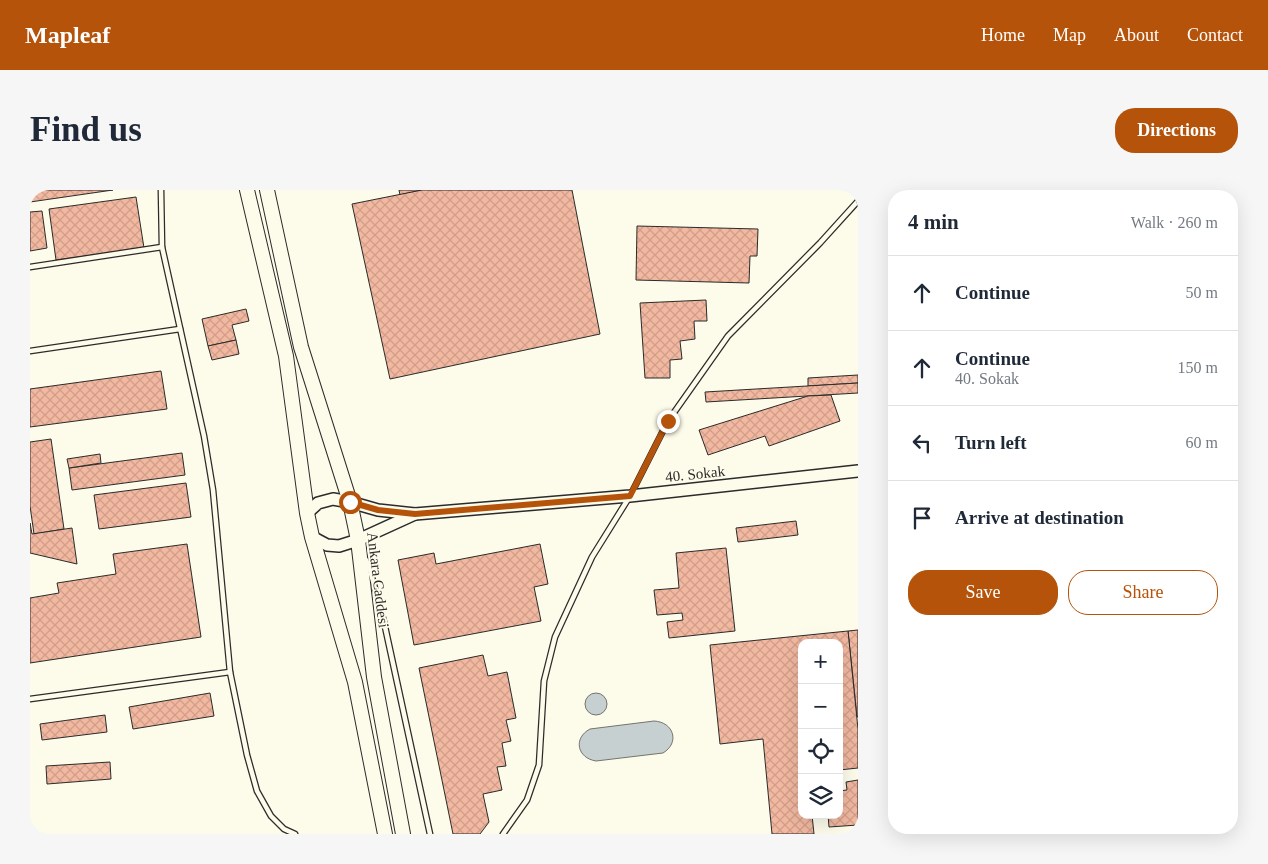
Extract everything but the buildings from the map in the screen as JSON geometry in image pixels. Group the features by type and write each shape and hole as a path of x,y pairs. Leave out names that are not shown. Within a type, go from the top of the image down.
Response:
{"highway":[{"path":"247,190 286,356 307,513 312,537 355,682 385,834"},
{"name":"Ankara Caddesi","path":"267,190 301,347 350,502 358,540 374,677 403,834"}],"street":[{"name":"40. Sokak","path":"415,514 630,496 858,471"},
{"path":"307,513 318,502 333,499 378,510 415,514"},
{"path":"312,537 327,545 339,546 358,540 415,514"}],"lane":[{"path":"160,190 162,247 204,436 211,481 230,672 247,755 257,791 271,816 284,829 295,834"},
{"path":"503,834 527,800 539,765 544,681 555,637 592,557 630,496 668,421 728,336 820,243 858,200"},
{"path":"30,267 162,247"},
{"path":"30,351 180,329"},
{"path":"358,540 370,570 384,622 430,834"},
{"path":"30,698 230,672"}],"shaded area":[{"path":"596,693 604,696 607,704 604,712 596,715 588,712 585,704 588,696"},
{"path":"654,721 666,725 672,734 672,744 663,753 596,761 581,752 579,742 581,737 590,729"}],"route":[{"path":"350,502 378,510 415,514 630,496 668,421"}]}
